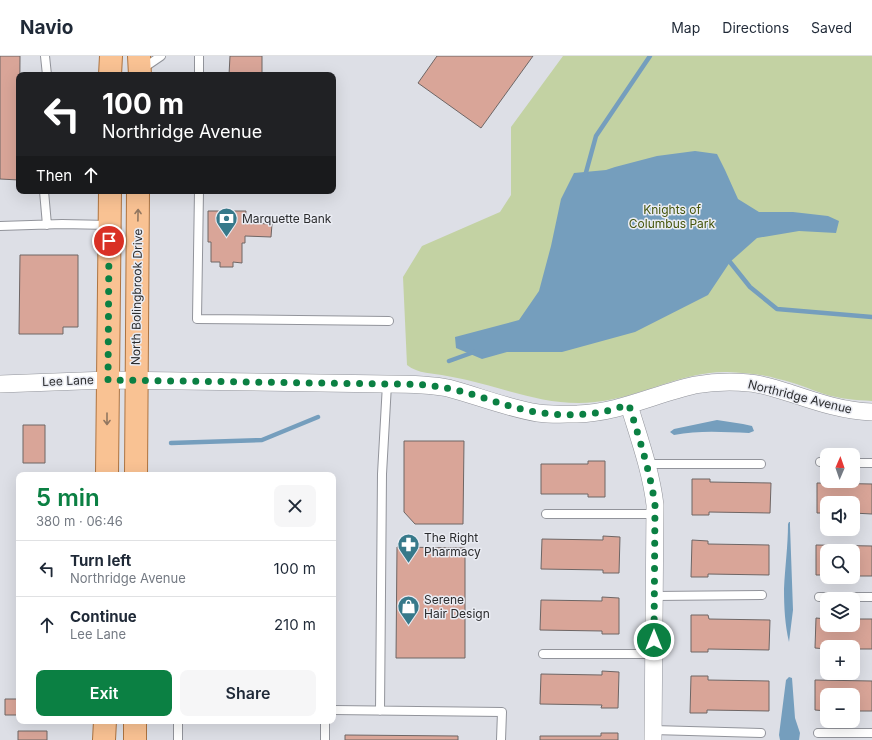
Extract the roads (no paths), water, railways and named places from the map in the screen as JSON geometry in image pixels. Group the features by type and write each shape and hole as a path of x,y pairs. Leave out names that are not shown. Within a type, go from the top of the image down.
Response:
{"main road":[{"path":"110,72 111,56"},
{"path":"107,472 110,194"},
{"name":"North Bolingbrook Drive","path":"136,472 138,194"},
{"path":"104,740 105,724"},
{"path":"135,724 135,740"}],"street":[{"name":"Lee Lane","path":"0,384 136,380"},
{"name":"Northridge Avenue","path":"136,380 426,385 446,388 515,408 538,413 558,415 601,412 695,385 714,382 732,382 765,386 830,405 858,411 872,412"},
{"path":"629,405 653,487 655,514 653,735"}],"lane":[{"path":"45,56 47,72"},
{"path":"139,67 161,56"},
{"path":"199,56 199,72"},
{"path":"44,194 47,225"},
{"path":"199,194 197,319 389,321"},
{"path":"0,226 62,224 110,225"},
{"path":"380,711 382,474 387,384"},
{"path":"860,463 872,463"},
{"path":"647,464 761,464"},
{"path":"546,514 655,514"},
{"path":"654,596 762,595"},
{"path":"819,597 872,598"},
{"path":"543,654 654,654"},
{"path":"336,710 502,712 501,740"},
{"path":"178,724 178,740"},
{"path":"325,724 325,740"},
{"path":"653,735 761,732"},
{"path":"818,733 872,733"}],"water":[{"path":"695,151 717,154 738,199 759,212 793,212 828,216 839,221 836,233 799,231 757,238 730,262 708,295 635,332 562,352 507,352 482,359 456,348 455,337 519,320 539,291 551,246 561,199 574,173 606,170 657,156"},
{"path":"717,420 752,426 754,431 749,433 702,432 674,435 670,432 674,429"},
{"path":"789,522 793,610 789,642 785,616 784,589"},
{"path":"789,677 792,678 795,718 800,733 799,740 780,740 779,735 786,680"}],"waterway":[{"path":"585,176 596,136 650,56"},
{"path":"730,262 750,287 777,309 872,317"},
{"path":"449,361 474,352"},
{"path":"171,443 262,440 318,417"}],"place":[{"name":"Marquette Bank","path":"227,238"},
{"name":"The Right Pharmacy","path":"408,564"},
{"name":"Serene Hair Design","path":"408,626"}],"park label":[{"name":"Knights of Columbus Park","path":"672,217"}]}
